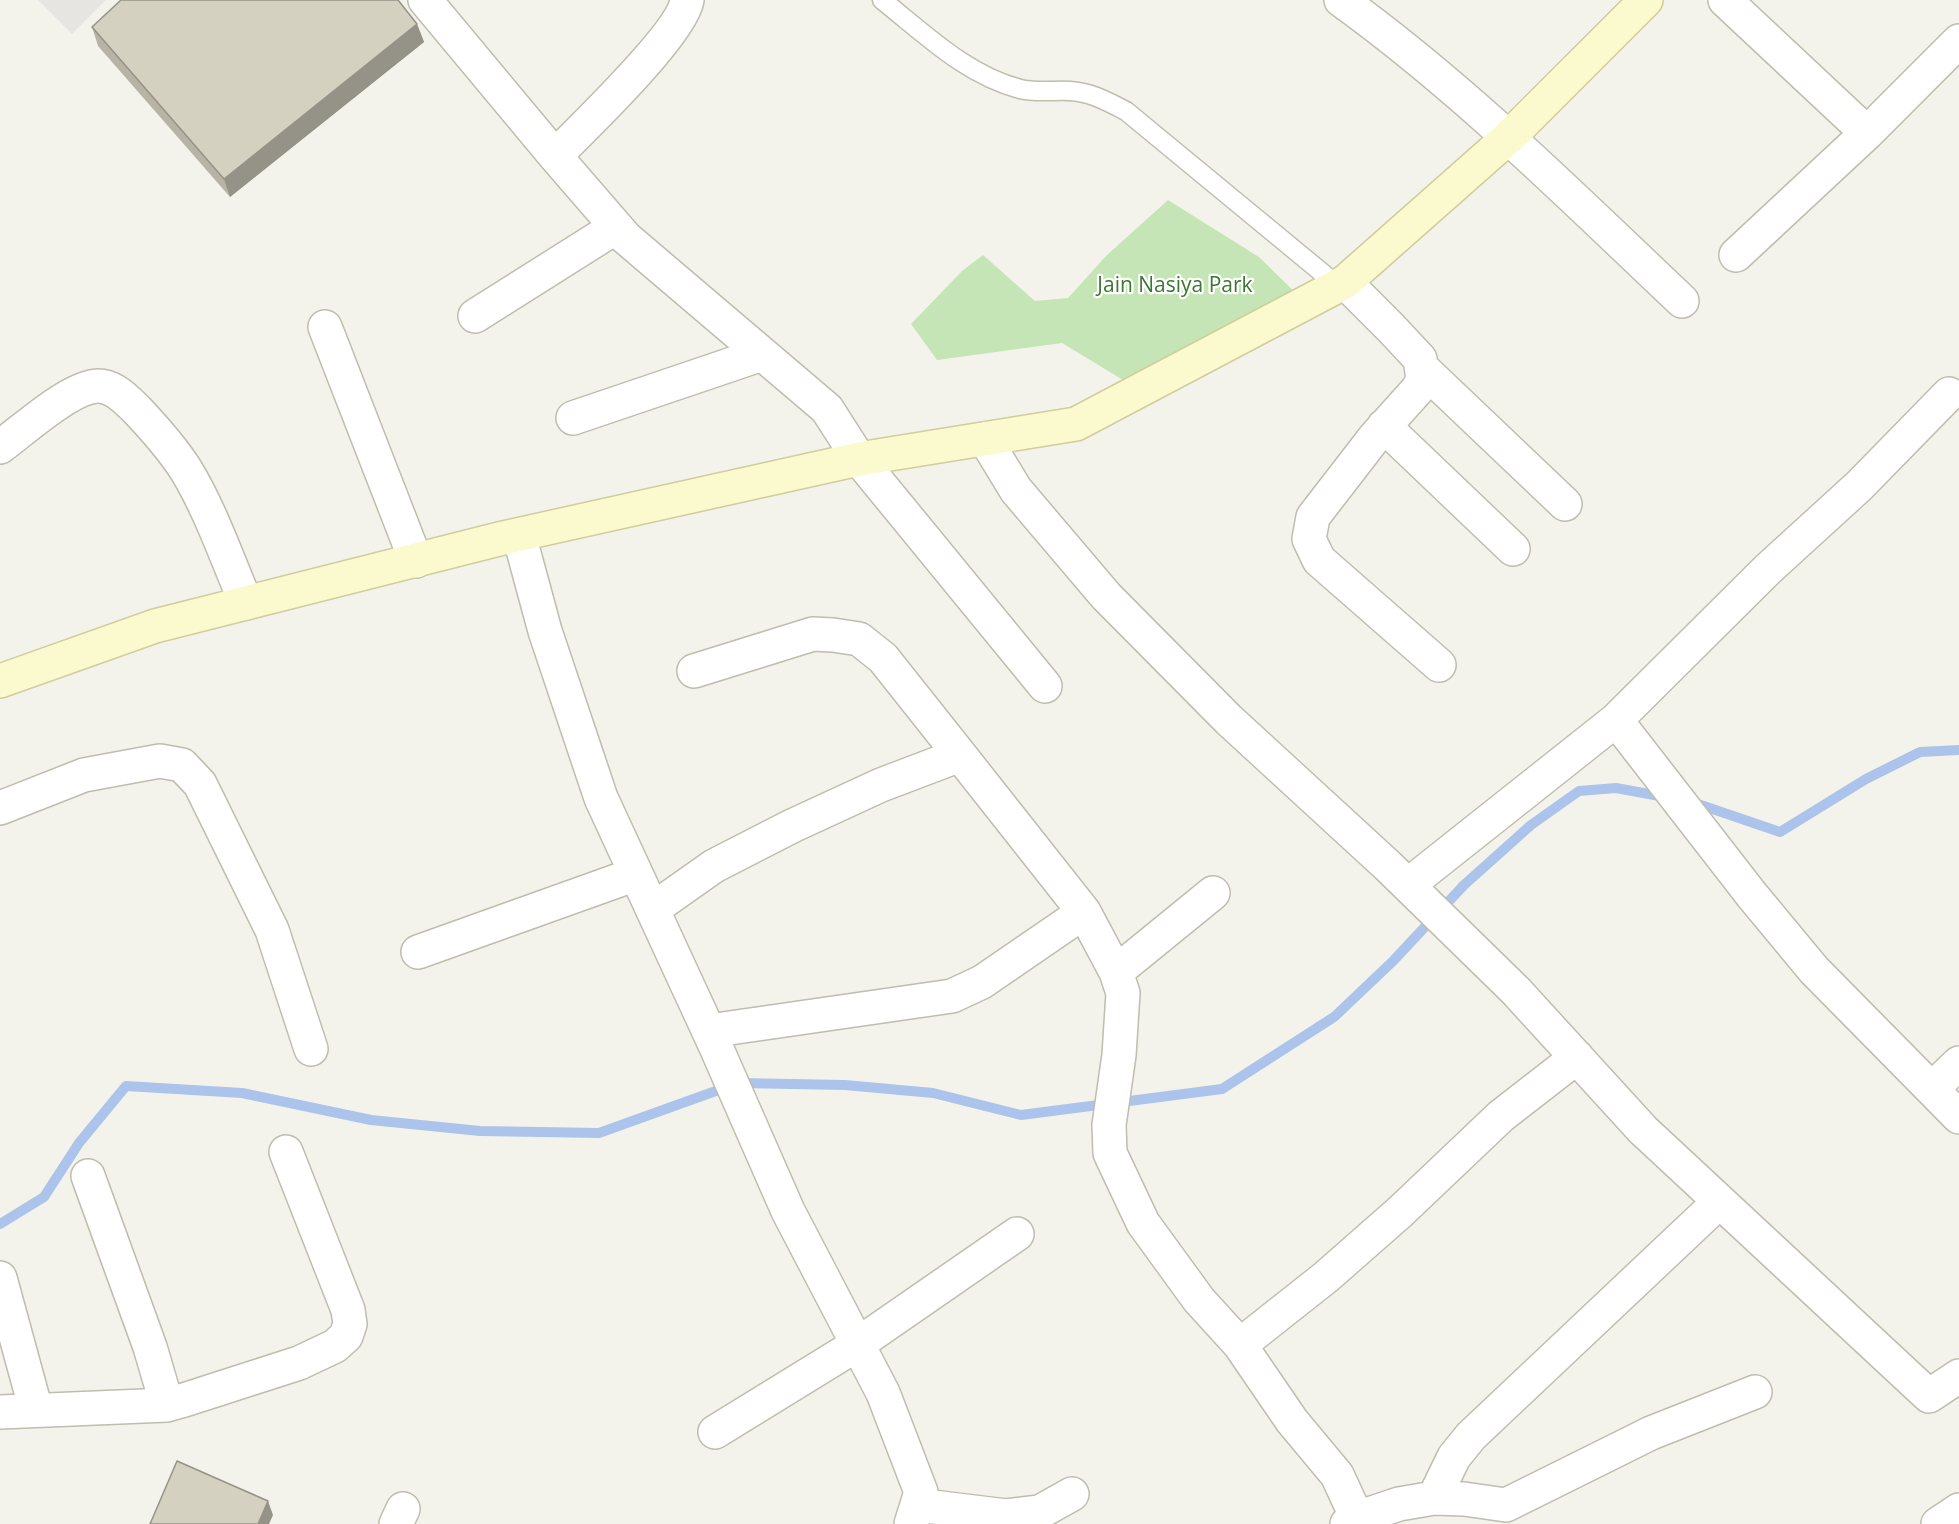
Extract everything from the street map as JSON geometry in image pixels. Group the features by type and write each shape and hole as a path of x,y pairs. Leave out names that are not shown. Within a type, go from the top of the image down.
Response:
{"street":[{"path":"555,156 666,38 686,9 687,0"},
{"path":"0,681 156,626 519,535 859,459 1076,424 1341,284 1509,137 1646,0"},
{"path":"1725,0 1866,133"},
{"path":"433,3 555,156 626,238 827,409 859,459 1045,686"},
{"path":"1353,3 1509,137 1682,301"},
{"path":"1736,255 1866,133 1959,41"},
{"path":"475,316 616,226"},
{"path":"1341,284 1392,328 1420,359 1423,379 1418,389 1384,426 1313,517 1309,538 1319,560 1439,665"},
{"path":"325,327 416,561"},
{"path":"573,418 762,354"},
{"path":"1422,368 1565,504"},
{"path":"0,447 65,399 91,387 105,386 122,396 158,432 186,471 202,500 246,603"},
{"path":"1413,891 1616,720 1768,569 1956,395"},
{"path":"1384,426 1513,549"},
{"path":"985,439 1016,490 1106,596 1229,720 1516,990 1643,1130 1929,1396 1959,1376"},
{"path":"519,535 545,631 601,798 788,1211 883,1393 921,1492 914,1514 1006,1516 1040,1512 1072,1494"},
{"path":"694,671 813,634 833,634 859,639 883,657 1084,912 1116,972 1123,993 1119,1055 1109,1125 1110,1153 1143,1223 1199,1300 1239,1346 1292,1421 1337,1475 1352,1521 1399,1504 1434,1498 1464,1499 1506,1505 1651,1433 1755,1392"},
{"path":"1616,720 1751,894 1814,970 1933,1088 1959,1117"},
{"path":"653,909 714,866 792,826 881,785 960,755"},
{"path":"0,808 84,776 159,760 182,765 200,783 272,930 311,1048"},
{"path":"418,952 636,874"},
{"path":"1116,972 1213,894"},
{"path":"712,1039 952,996 982,982 1084,912"},
{"path":"1239,1346 1326,1277 1392,1219 1501,1116 1577,1058"},
{"path":"1933,1088 1959,1063"},
{"path":"0,1412 167,1405 299,1363 335,1346 346,1336 350,1324 348,1310 286,1152"},
{"path":"88,1176 150,1347 167,1405"},
{"path":"1434,1498 1454,1457 1471,1436 1719,1202"},
{"path":"715,1432 858,1344 1017,1234"},
{"path":"0,1278 36,1410"},
{"path":"1938,1524 1959,1510"}],"lane":[{"path":"882,0 967,68 999,83 1023,90 1073,91 1098,96 1126,111 1341,284"}],"green space":[{"name":"Jain Nasiya Park","path":"1168,200 1259,257 1305,302 1128,383 1062,343 937,360 911,324 962,271 983,255 1035,301 1068,298 1107,255"}],"shaded area":[{"path":"38,0 106,0 72,34"}],"building":[{"path":"121,0 398,0 417,24 224,179 92,27"},
{"path":"177,1461 268,1501 258,1524 150,1524"}],"waterway":[{"path":"1692,802 1780,832 1866,779 1920,752 1959,750"},
{"path":"0,1224 44,1197 79,1143 126,1086 242,1093 371,1120 480,1131 599,1133 738,1083 845,1085 933,1093 1021,1115 1222,1089 1334,1017 1394,960 1464,885 1531,825 1579,791 1616,788 1665,797"}]}
